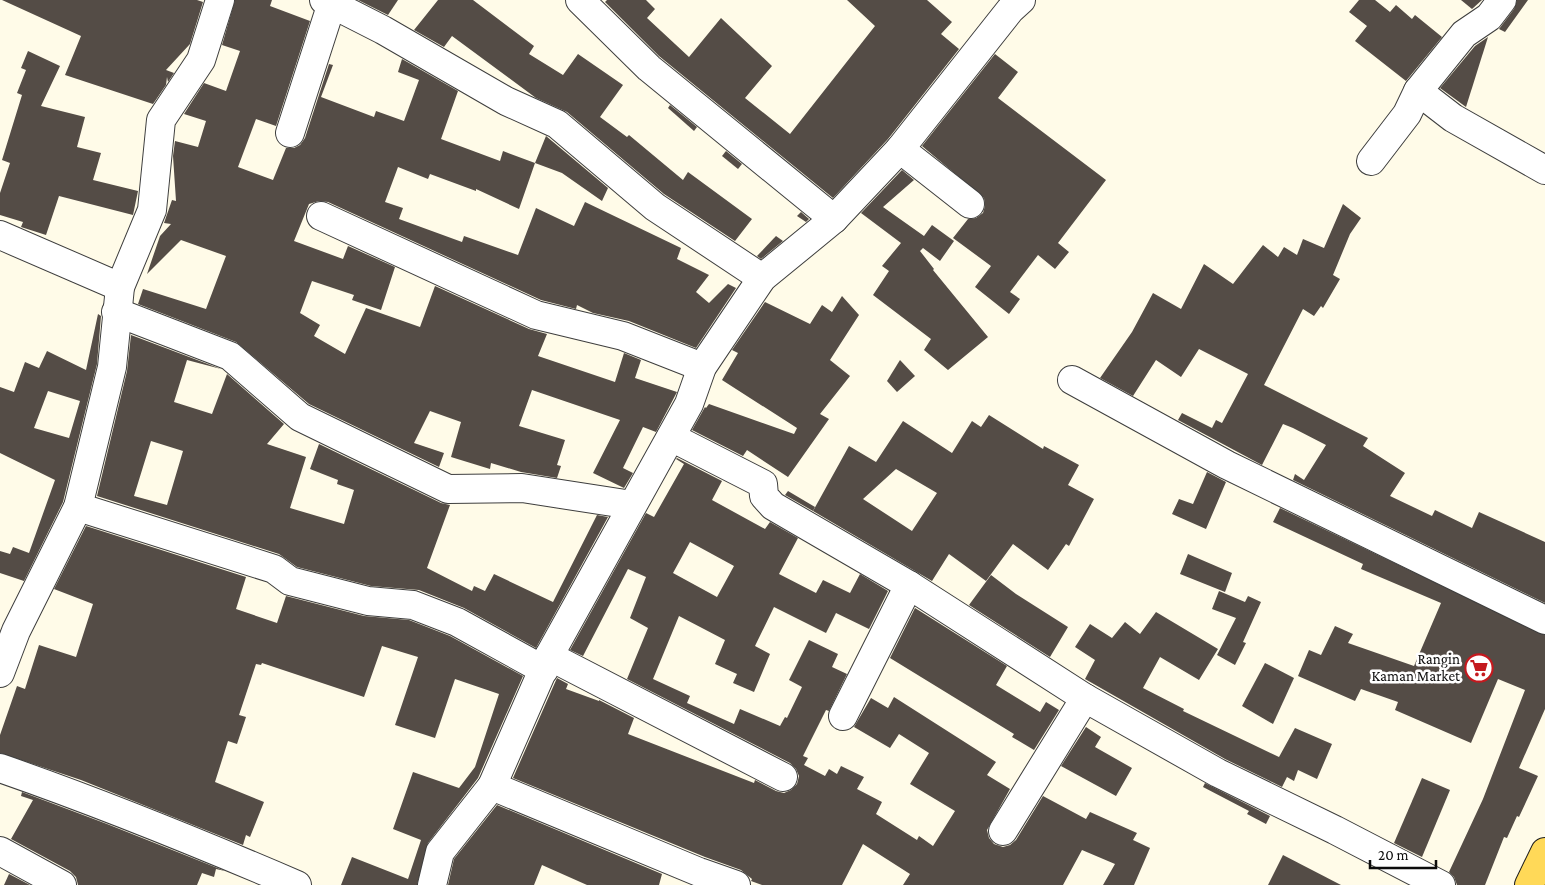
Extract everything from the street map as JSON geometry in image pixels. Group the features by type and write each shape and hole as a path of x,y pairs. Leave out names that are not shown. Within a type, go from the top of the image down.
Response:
{"main road":[{"path":"1529,885 1545,852"}],"street":[{"path":"0,673 16,631 78,507 112,367 118,300 152,210 161,120 201,60 220,0"},
{"path":"580,0 649,68 834,219"},
{"path":"1371,161 1407,114 1418,91 1464,34 1489,17 1502,0"},
{"path":"290,133 328,2 506,101 557,124 654,207 762,278"},
{"path":"432,885 440,852 492,786 546,663 671,437 688,404 702,367 762,278 834,219 900,149 1010,3"},
{"path":"1418,91 1453,118 1545,170"},
{"path":"900,149 970,204"},
{"path":"322,216 536,315 622,336 702,367"},
{"path":"0,235 118,300 230,356 300,416 448,488 522,488 632,505"},
{"path":"1072,380 1227,465 1545,620"},
{"path":"671,437 763,484 764,496 773,506 909,585 1085,698 1218,773 1335,830 1441,885"},
{"path":"78,507 274,568 290,581 368,602 413,605 457,622 546,663 783,777"},
{"path":"843,716 909,585"},
{"path":"1003,831 1085,698"},
{"path":"0,768 72,793 297,885"},
{"path":"492,786 697,879 736,885"},
{"path":"0,851 62,885"}],"building":[{"path":"2,0 197,0 203,2 190,44 166,70 174,73 168,82 167,77 166,85 153,104 65,75 81,36"},
{"path":"235,0 272,0 270,6 310,21 276,126 256,119 238,167 273,180 286,148 294,148 300,145 305,138 329,64 333,65 321,97 374,117 376,111 404,121 419,80 398,72 402,59 458,91 441,139 500,161 503,151 535,163 519,209 476,189 476,191 430,174 428,179 398,167 385,202 403,208 399,219 462,242 464,236 518,255 536,208 574,226 585,202 681,248 677,259 709,275 696,292 709,303 728,284 736,288 696,348 629,321 593,313 577,305 576,309 541,300 328,202 319,201 309,204 294,241 343,259 348,246 395,267 381,310 352,300 354,295 312,281 300,313 320,325 314,336 345,354 366,308 420,327 435,286 529,329 547,334 538,356 615,382 624,353 641,360 635,378 677,392 656,432 643,427 623,468 633,473 624,488 593,473 620,420 532,390 519,426 565,440 557,465 561,466 557,478 521,472 491,463 490,469 451,457 461,422 430,411 414,443 444,453 439,467 309,404 236,342 138,304 143,289 206,309 226,256 181,240 147,274 160,236 171,224 164,223 172,200 176,201 173,156 175,141 198,147 206,121 184,114 204,83 226,91 240,51 222,45"},
{"path":"358,0 398,0 388,15"},
{"path":"438,0 473,0 534,46 529,54 563,75 578,54 623,85 600,117 627,137 629,135 683,180 688,172 752,219 735,241 664,194 567,112 536,98 452,36 444,47 414,30"},
{"path":"607,0 646,0 655,9 647,18 689,57 721,18 772,66 745,98 790,134 875,26 847,0 927,0 952,22 941,34 959,49 888,139 833,198 659,56 605,2"},
{"path":"1359,0 1375,0 1390,12 1396,5 1412,19 1415,15 1442,37 1406,81 1355,41 1367,26 1349,12"},
{"path":"1461,0 1482,0 1472,9"},
{"path":"1517,0 1528,0 1505,32 1499,29 1514,9"},
{"path":"1488,37 1466,107 1440,88 1475,46"},
{"path":"28,51 60,66 41,106 85,117 77,147 101,153 93,180 138,191 133,215 59,196 46,235 21,227 23,222 0,215 0,193 10,163 2,160 22,95 17,93 26,70 21,68"},
{"path":"995,54 1018,72 998,98 1106,180 1058,243 1069,252 1055,269 1038,255 1010,292 1020,299 1009,314 975,287 991,266 953,238 968,219 976,218 983,213 985,206 984,198 922,146"},
{"path":"670,105 697,127 694,131 668,108"},
{"path":"546,136 608,188 602,201 562,173 535,163"},
{"path":"726,151 742,164 738,169 722,156"},
{"path":"902,170 914,180 883,207 924,236 932,225 954,241 940,261 923,248 920,251 933,270 988,337 948,370 924,350 931,339 873,295 889,271 882,266 901,243 861,213"},
{"path":"1343,204 1361,218 1350,234 1333,275 1340,279 1323,308 1321,306 1314,316 1303,309 1264,385 1368,438 1363,446 1405,473 1390,496 1432,516 1435,510 1472,528 1479,512 1545,542 1545,603 1293,480 1295,474 1304,480 1326,445 1293,428 1283,424 1262,465 1178,420 1182,413 1212,428 1216,420 1222,423 1248,374 1199,349 1181,377 1156,360 1133,396 1100,378 1132,332 1153,293 1181,309 1204,264 1233,284 1263,245 1278,257 1284,247 1297,255 1303,239 1324,248"},
{"path":"801,212 809,219 806,222 797,216"},
{"path":"776,236 783,241 761,259 757,256"},
{"path":"842,296 859,315 830,360 850,376 820,414 829,419 788,477 747,450 743,456 692,430 705,407 709,404 794,434 797,428 722,380 738,353 732,350 765,302 810,324 822,305 832,312"},
{"path":"98,314 101,316 97,364 63,502 24,581 0,573 0,551 10,554 13,547 29,553 55,480 0,453 0,387 14,392 25,362 39,368 47,351 86,370","holes":["48,391 80,401 69,438 34,428"]},
{"path":"131,335 221,369 187,360 174,402 212,414 227,374 284,424 267,444 306,457 290,508 344,524 354,490 337,484 338,480 310,469 319,444 441,503 450,505 427,568 472,591 474,586 485,591 494,574 553,602 597,515 608,517 536,648 464,608 419,590 371,586 297,567 279,554 97,496 127,371","holes":["151,441 183,451 167,505 134,496"]},
{"path":"900,360 915,376 897,392 887,381"},
{"path":"989,415 1043,449 1044,446 1079,465 1068,485 1094,499 1069,546 1066,544 1048,570 1013,544 986,581 949,554 932,581 813,511 849,446 876,462 903,421 952,453 972,421 981,427","holes":["896,469 937,493 912,531 863,499"]},
{"path":"676,459 722,481 712,500 765,529 770,522 798,538 779,574 816,593 823,580 850,593 860,574 888,591 869,629 836,613 826,633 774,607 755,646 770,654 754,692 733,683 737,674 715,664 725,640 679,616 653,679 690,696 687,703 734,724 740,709 780,726 785,717 787,718 802,687 789,680 809,640 838,654 832,667 847,674 829,711 826,710 803,756 808,758 804,765 825,776 829,769 837,774 841,766 864,777 857,789 882,802 876,814 917,840 919,836 933,846 955,811 910,784 929,753 899,734 890,748 854,727 871,698 888,708 894,697 996,762 987,775 1010,789 987,830 989,838 994,844 1003,847 1010,845 1016,840 1043,796 1086,819 1090,812 1137,833 1133,840 1150,848 1134,885 1103,885 1115,864 1082,850 1063,885 903,885 910,874 863,844 842,885 762,885 751,881 752,879 741,870 513,778 557,678 568,684 566,689 599,700 634,718 628,734 754,783 755,780 776,791 784,793 791,790 797,784 799,776 796,769 790,763 627,679 648,628 630,618 646,577 628,569 583,656 570,650 646,513 654,517 684,464","holes":["690,542 734,566 717,597 673,573"]},
{"path":"1207,472 1226,482 1206,529 1172,514 1179,499 1193,504"},
{"path":"788,491 815,507 813,511 785,495"},
{"path":"1280,508 1545,635 1545,709 1519,768 1538,776 1519,817 1517,816 1507,838 1504,837 1485,885 1457,885 1454,877 1449,872 1483,799 1525,690 1498,679 1471,743 1395,710 1398,702 1361,689 1355,701 1298,676 1309,650 1321,655 1335,626 1353,634 1348,643 1414,666 1441,603 1361,569 1363,564 1273,522"},
{"path":"86,526 246,577 236,609 277,623 286,596 364,616 409,620 450,636 523,676 478,778 428,843 417,885 341,885 352,857 408,879 421,840 393,829 413,772 459,788 475,767 499,694 455,679 435,738 395,725 418,657 382,646 364,697 262,663 261,665 256,664 239,715 246,717 237,744 228,741 215,782 264,802 250,837 246,835 243,845 81,780 0,753 0,735 17,686 25,689 39,645 76,657 93,604 54,589"},
{"path":"1188,554 1232,573 1225,592 1180,574"},
{"path":"991,575 1016,594 1068,627 1050,657 969,605"},
{"path":"1219,591 1245,602 1248,596 1261,602 1243,642 1246,643 1235,665 1217,655 1236,618 1212,609"},
{"path":"915,608 1007,666 996,685 1040,712 1046,702 1059,710 1034,750 1012,737 1014,734 890,658"},
{"path":"1156,612 1218,649 1199,680 1160,657 1143,688 1184,709 1183,711 1279,757 1295,728 1332,744 1317,779 1298,770 1294,781 1287,777 1282,787 1225,759 1085,679 1095,660 1075,647 1090,624 1112,638 1125,622 1140,634"},
{"path":"1265,663 1294,678 1273,724 1242,706"},
{"path":"1086,727 1101,737 1095,747 1132,768 1116,796 1061,766"},
{"path":"1422,778 1450,790 1422,857 1394,843"},
{"path":"1205,783 1270,816 1266,824 1247,814 1249,811 1203,787"},
{"path":"22,792 225,871 216,869 214,877 202,873 197,885 78,885 76,877 70,871 11,839 33,800 21,796"},
{"path":"497,805 662,874 659,885 587,885 542,865 534,885 448,885 454,859"},
{"path":"1283,855 1341,885 1268,885"},
{"path":"9,874 30,885 4,885"}],"place":[{"name":"Rangin Kaman Market","path":"1479,668"}]}
